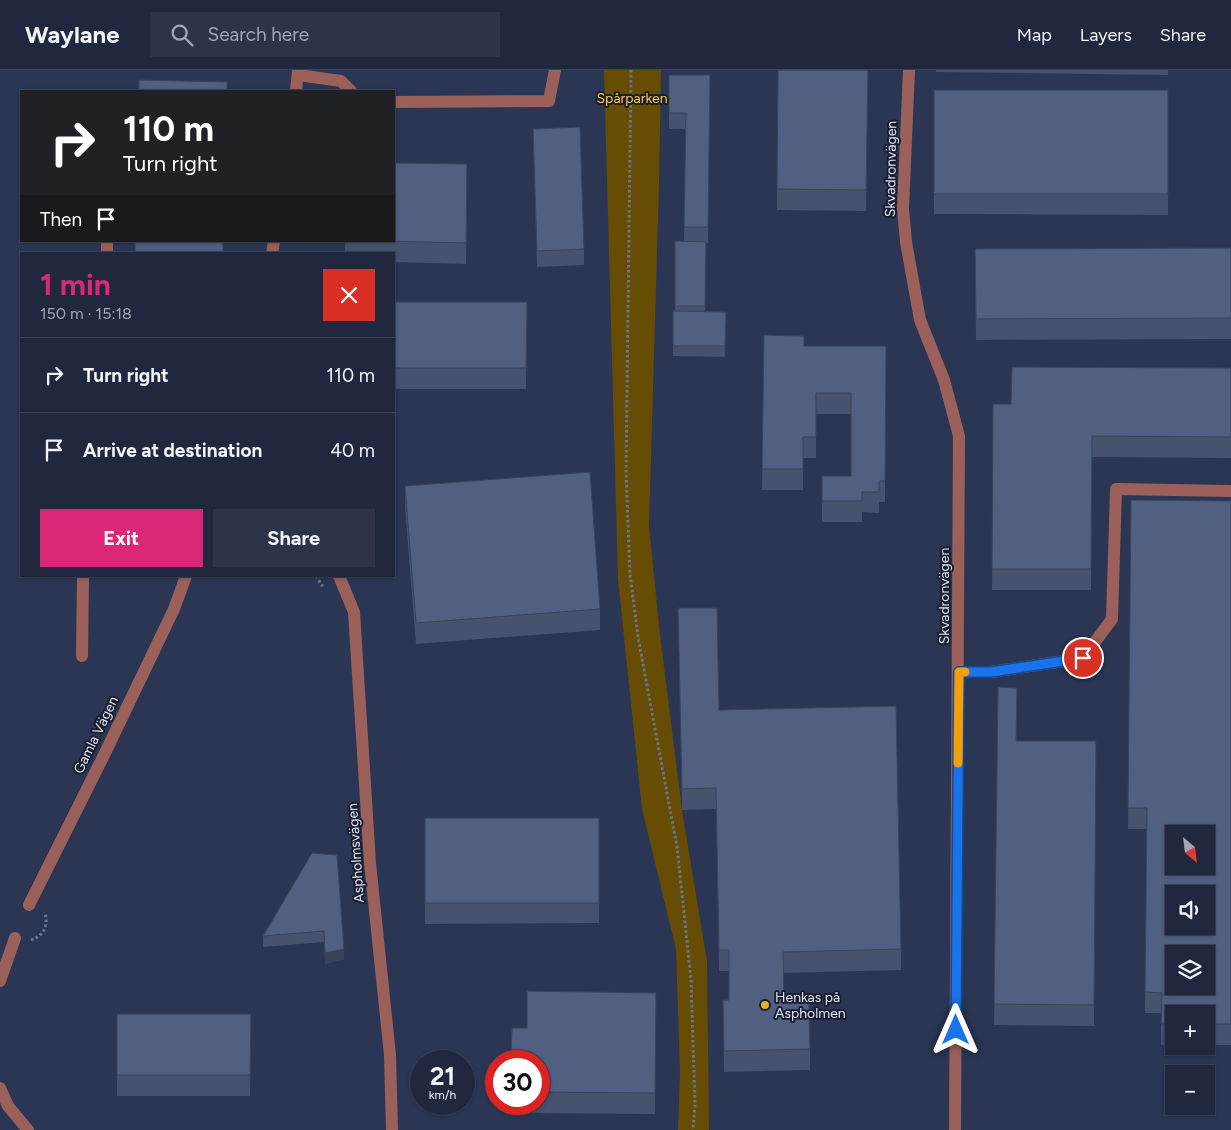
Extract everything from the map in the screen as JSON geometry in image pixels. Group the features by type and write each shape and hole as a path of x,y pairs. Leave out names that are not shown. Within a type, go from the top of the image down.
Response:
{"street":[{"path":"395,102 549,101 555,70"},
{"name":"Skvadronvägen","path":"909,70 903,210 906,242 920,320 954,411 959,436 955,1130"},
{"path":"296,90 298,72 342,75 350,90"},
{"path":"959,672 991,672 1083,658 1112,619 1116,489 1231,491"},
{"path":"82,656 83,577"},
{"name":"Gamla Vägen","path":"32,899 174,610 186,577"},
{"name":"Aspholmsvägen","path":"339,577 354,612 370,863 389,1046 392,1130"},
{"path":"0,981 14,940"},
{"path":"0,1088 8,1106 28,1130"}],"path":[{"path":"631,70 626,472 630,574 638,637 677,847 691,980 695,1104 693,1130"},
{"path":"14,940 40,936 45,929 45,914 32,899"}],"green space":[{"name":"Spårparken","path":"604,70 661,70 649,526 660,635 682,810 707,961 709,1130 678,1130 680,1072 676,949 642,809 618,579"}],"building":[{"path":"778,70 868,70 866,190 777,189"},
{"path":"669,75 710,75 708,227 684,227 686,113 669,113"},
{"path":"139,80 227,82 227,90 139,90"},
{"path":"934,90 1168,90 1168,194 934,194"},
{"path":"580,127 584,249 537,251 533,129"},
{"path":"395,163 467,164 466,243 395,241"},
{"path":"675,241 706,242 705,306 675,306"},
{"path":"135,242 223,242 223,252 135,252"},
{"path":"1231,248 1231,318 976,319 975,249"},
{"path":"395,302 527,302 526,368 395,368"},
{"path":"673,311 726,312 725,346 673,346"},
{"path":"764,335 804,336 804,346 886,346 885,481 879,481 879,492 862,492 862,501 822,501 822,476 851,476 851,393 816,393 816,437 803,437 803,469 762,469"},
{"path":"1012,367 1231,368 1231,437 1092,436 1091,569 992,569 993,404 1011,404"},
{"path":"590,472 600,609 416,623 405,486"},
{"path":"1131,500 1231,501 1231,1024 1215,1024 1215,1005 1165,1005 1165,1024 1161,1024 1162,993 1145,992 1147,808 1128,808"},
{"path":"678,608 717,608 719,710 896,706 901,949 783,952 784,1001 809,1001 810,1049 724,1051 723,1000 729,1000 729,950 719,950 716,788 682,789"},
{"path":"998,687 1017,688 1016,741 1096,741 1094,1005 994,1004"},
{"path":"425,818 599,818 599,903 425,903"},
{"path":"312,853 337,855 344,949 325,953 324,931 263,936"},
{"path":"527,991 656,993 655,1093 550,1092 550,1050 511,1050 512,1028 527,1028"},
{"path":"117,1014 251,1014 250,1075 117,1075"}],"slow traffic":[{"path":"958,763 959,672 965,672"}],"place":[{"name":"Henkas på Aspholmen","path":"765,1005"}],"route":[{"path":"956,1030 959,672 991,672 1083,658"}]}
